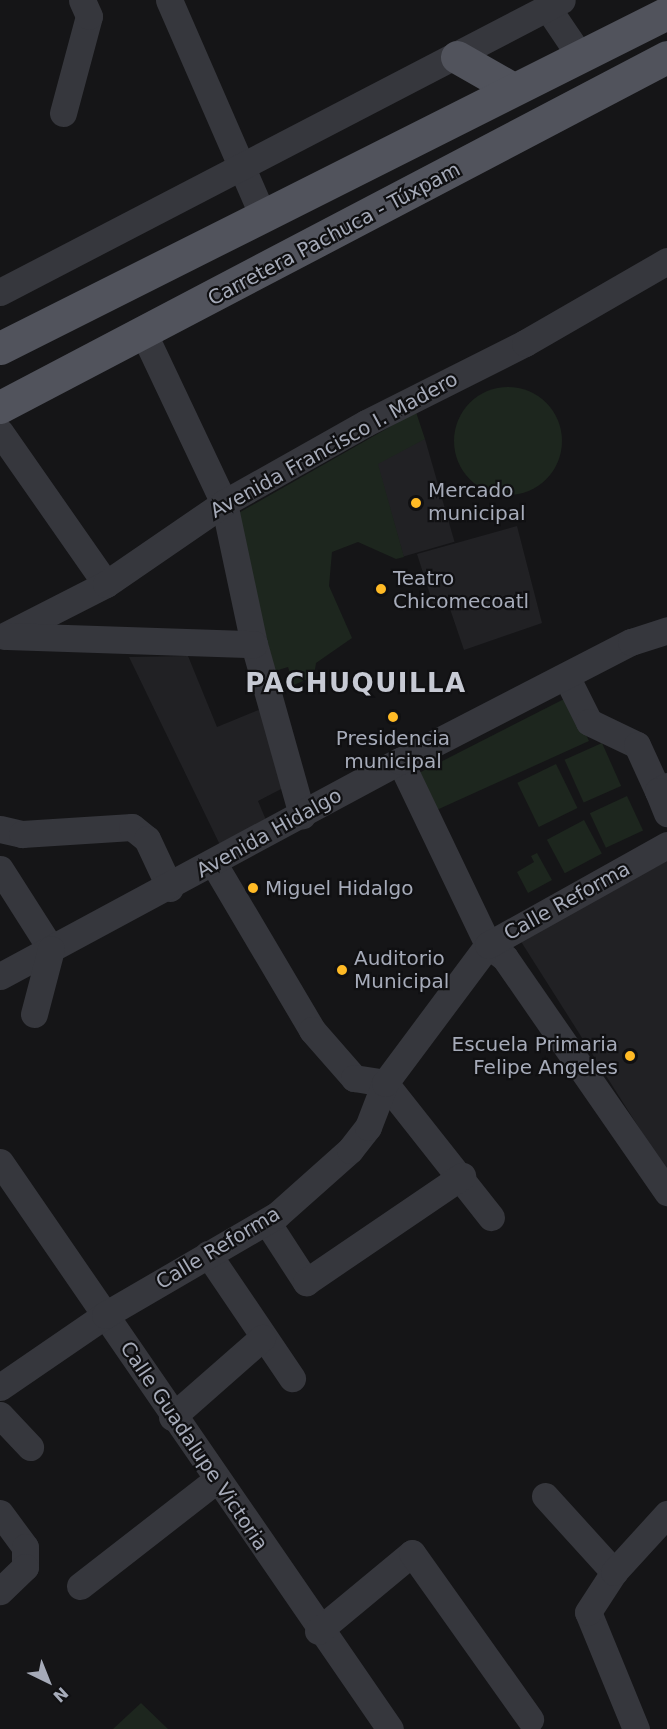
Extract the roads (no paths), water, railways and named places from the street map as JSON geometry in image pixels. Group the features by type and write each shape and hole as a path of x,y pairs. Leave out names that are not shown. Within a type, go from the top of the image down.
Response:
{"main road":[{"path":"0,348 262,214 667,13"},
{"path":"457,57 513,89"},
{"name":"Carretera Pachuca - Túxpam","path":"0,406 144,334 667,57"}],"street":[{"path":"63,113 89,16 82,0"},
{"path":"169,0 244,167 262,214"},
{"path":"0,292 457,57 514,10 555,4 580,56"},
{"name":"Avenida Francisco I. Madero","path":"2,636 106,584 224,503 667,261"},
{"path":"144,334 224,503 254,644 302,815"},
{"path":"0,432 106,584"},
{"name":"Avenida Hidalgo","path":"0,976 170,888 400,761 566,676 667,630"},
{"path":"2,636 254,644"},
{"path":"566,676 589,722 638,744 664,797"},
{"path":"400,761 488,945 505,958 667,1192"},
{"path":"0,829 22,834 132,827 147,839 170,888"},
{"name":"Calle Reforma","path":"0,1387 105,1315 267,1222 350,1150 368,1126 386,1083 488,945 667,845"},
{"path":"214,864 312,1030 354,1078 386,1083 462,1176 491,1217"},
{"path":"0,869 10,900 51,949 34,1014"},
{"name":"Calle Guadalupe Victoria","path":"0,1162 318,1631 390,1729"},
{"path":"267,1222 306,1282 462,1176"},
{"path":"208,1254 262,1338 292,1378"},
{"path":"172,1416 262,1338"},
{"path":"0,1415 30,1447"},
{"path":"80,1586 216,1480"},
{"path":"545,1496 614,1572"},
{"path":"0,1514 25,1547 25,1566 0,1592"},
{"path":"636,1729 588,1612 614,1572 667,1514"},
{"path":"318,1631 412,1553 530,1719"}],"place":[{"name":"Mercado municipal","path":"416,503"},
{"name":"Teatro Chicomecoatl","path":"381,589"},
{"name":"Presidencia municipal","path":"393,717"},
{"name":"Miguel Hidalgo","path":"253,888"},
{"name":"Auditorio Municipal","path":"342,970"},
{"name":"Escuela Primaria Felipe Angeles","path":"630,1056"}],"district":[{"name":"PACHUQUILLA","path":"356,684"}]}
